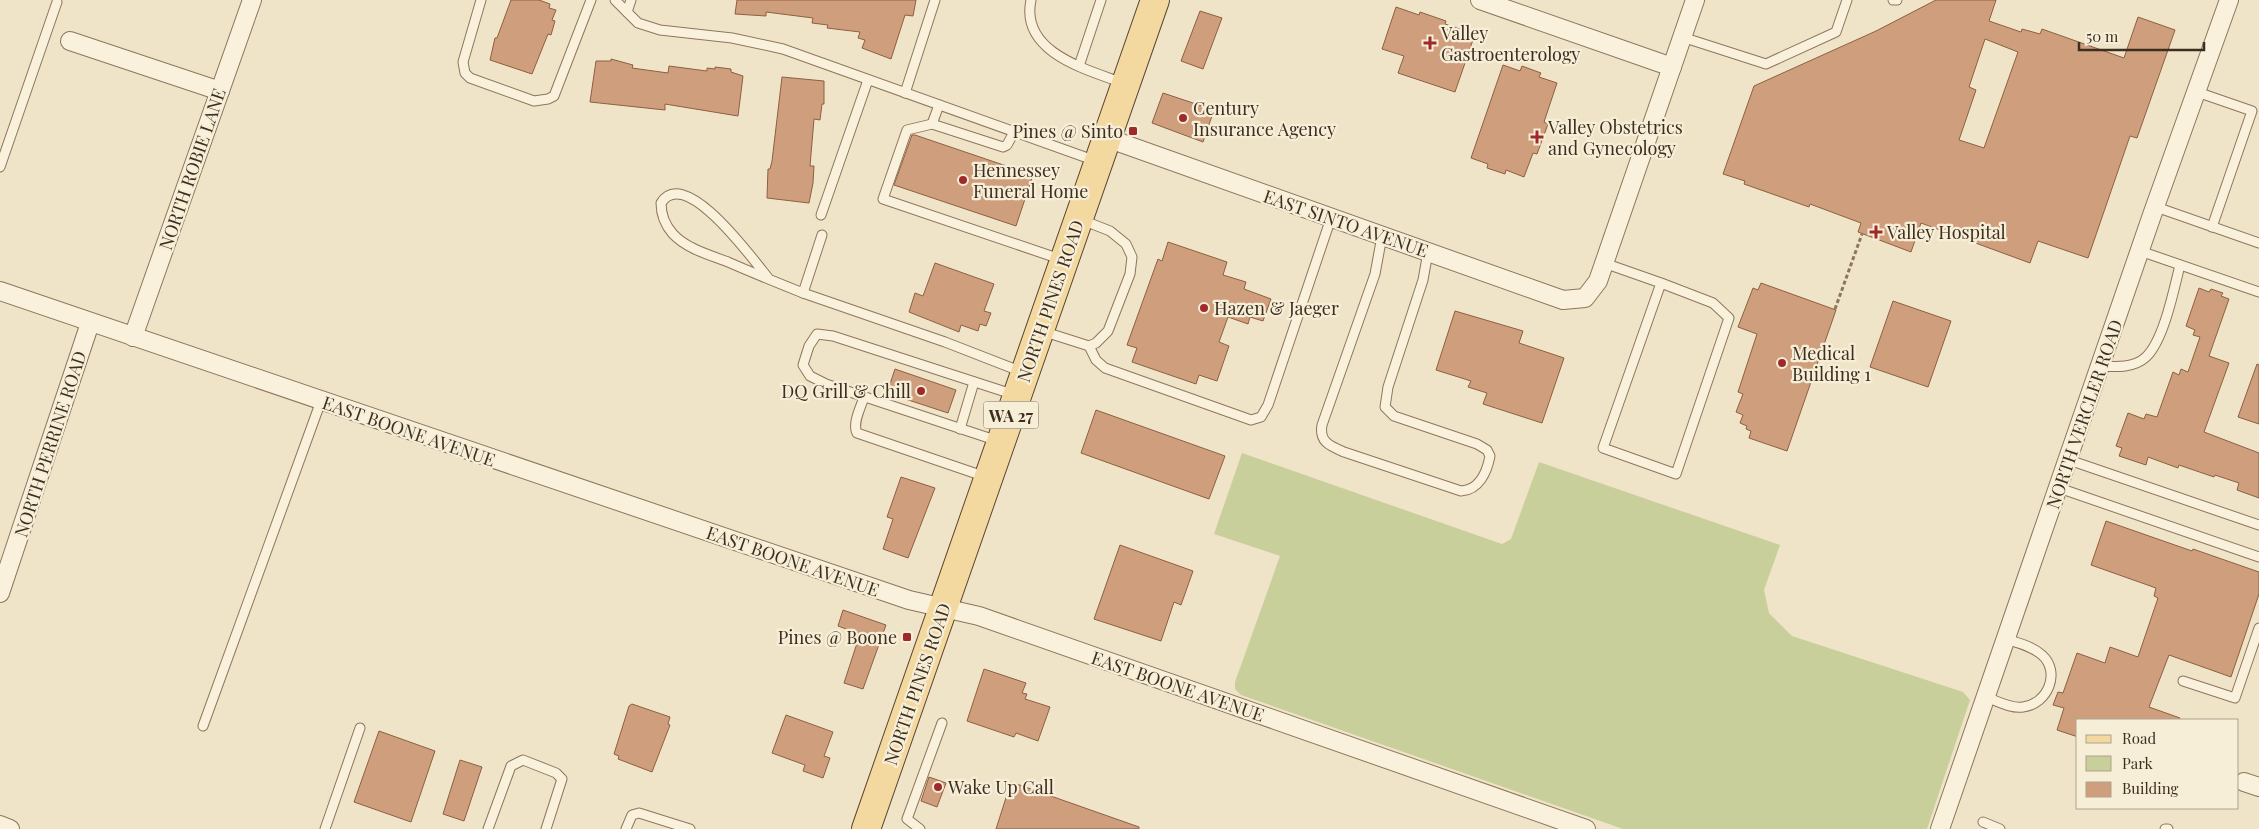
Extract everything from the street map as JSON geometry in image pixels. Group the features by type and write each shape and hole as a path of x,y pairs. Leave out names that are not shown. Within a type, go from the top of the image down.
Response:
{"main road":[{"name":"NORTH PINES ROAD","path":"866,829 1155,0"}],"street":[{"name":"NORTH ROBIE LANE","path":"133,337 252,0"},
{"path":"1480,0 1672,66"},
{"path":"1604,263 1695,0"},
{"name":"NORTH VERCLER ROAD","path":"1940,829 2229,0"},
{"path":"70,41 220,91"},
{"name":"EAST SINTO AVENUE","path":"1102,150 1331,218 1563,300 1585,298 1598,281 1604,263"},
{"name":"EAST BOONE AVENUE","path":"0,291 909,600 979,616 1586,829"},
{"name":"NORTH PERRINE ROAD","path":"0,593 90,323"},
{"path":"0,826 10,829"}],"lane":[{"path":"481,0 463,62 466,73 470,78 534,101 554,96 591,0"},
{"path":"615,0 638,23 660,30 762,43 1014,132 1102,150"},
{"path":"627,12 631,0"},
{"path":"905,93 935,0"},
{"path":"1031,0 1029,10 1033,32 1049,50 1079,66 1126,84"},
{"path":"1079,66 1102,0"},
{"path":"1682,37 1766,64 1836,32 1846,0"},
{"path":"0,168 57,2"},
{"path":"821,215 868,80"},
{"path":"2197,92 2252,111 2212,227"},
{"path":"932,124 939,105"},
{"path":"1014,132 1003,148 932,124 907,130 883,199 1063,260"},
{"path":"769,279 726,227 704,207 679,193 671,193 665,196 661,203 664,221 673,234 685,244 702,252 803,293 945,342 1021,384"},
{"path":"2156,207 2259,244"},
{"path":"1040,330 1089,346 1096,343 1108,331 1130,274 1132,257 1126,244 1110,231 1078,218"},
{"path":"1089,346 1096,360 1105,368 1251,420 1261,417 1268,405 1331,218"},
{"path":"803,293 822,236"},
{"path":"1382,236 1375,274 1322,425 1322,439 1329,445 1344,452 1461,491 1468,490 1479,483 1485,474 1490,456 1487,450 1477,444 1394,416 1385,408 1388,387 1423,280 1428,252"},
{"path":"2140,251 2259,292"},
{"path":"1604,263 1661,283 1713,302 1729,318 1676,474 1603,448 1661,283"},
{"path":"2101,366 2120,368 2134,364 2145,357 2151,350 2169,309 2180,265"},
{"path":"1001,442 864,397 810,376 803,365 809,346 817,334 832,336 974,382 1021,384"},
{"path":"960,428 974,382"},
{"path":"864,397 856,422 855,430 857,433 989,478"},
{"path":"203,726 320,401"},
{"path":"2069,460 2259,525"},
{"path":"2059,488 2259,557"},
{"path":"2183,681 2236,698 2259,628"},
{"path":"1986,697 2022,708 2042,698 2052,680 2051,670 2042,655 2031,648 2006,639"},
{"path":"920,829 907,819 942,723"},
{"path":"324,829 360,728"},
{"path":"488,829 510,766 523,760 556,773 562,779 546,829"},
{"path":"626,829 632,815 639,812 690,829"},
{"path":"1983,822 2000,829"}],"path":[{"path":"1835,309 1862,234"}],"green space":[{"path":"1242,453 1502,544 1511,539 1539,462 1780,545 1764,590 1769,613 1792,636 1963,692 1970,700 1927,829 1623,829 1241,695 1235,689 1235,682 1280,556 1214,534"}],"building":[{"path":"511,0 539,0 550,4 549,8 556,10 552,20 555,21 551,35 548,34 532,74 490,60 495,38 497,38"},
{"path":"737,0 916,0 913,16 905,15 891,59 862,48 865,40 858,38 860,32 827,28 828,25 812,23 813,18 766,12 766,16 735,14"},
{"path":"1936,0 1996,0 1989,21 2021,32 2022,29 2040,34 2042,29 2124,58 2138,17 2175,30 2137,138 2130,136 2088,258 2038,241 2030,263 1921,223 1911,252 1858,232 1861,223 1810,204 1809,207 1744,184 1745,181 1723,174 1754,86 1876,31","holes":["1985,39 2018,52 1984,148 1959,140 1976,90 1969,87"]},
{"path":"1396,7 1419,15 1420,12 1446,21 1445,24 1475,34 1455,92 1398,73 1404,56 1382,49"},
{"path":"1200,11 1222,18 1203,69 1181,61"},
{"path":"611,59 633,65 632,68 668,73 669,66 707,71 707,68 715,69 715,67 731,69 731,72 743,76 738,116 665,104 665,110 590,102 596,61 611,61"},
{"path":"1503,65 1520,71 1522,66 1541,73 1539,77 1557,83 1544,122 1548,124 1537,154 1533,153 1524,177 1506,170 1505,174 1487,168 1488,164 1471,158"},
{"path":"782,77 824,81 824,104 822,104 820,120 814,119 810,166 814,166 813,183 809,203 767,198 768,169 770,169 772,161"},
{"path":"1163,93 1214,110 1203,142 1152,123"},
{"name":"Hennessey Funeral Home","path":"912,135 1033,175 1016,226 894,185"},
{"name":"Hazen & Jaeger","path":"1168,242 1227,262 1223,275 1246,282 1244,289 1271,299 1263,321 1250,317 1248,324 1228,317 1219,342 1229,346 1217,381 1199,375 1196,384 1132,362 1137,348 1127,345 1158,259 1162,261"},
{"path":"935,263 994,284 984,311 991,313 986,326 980,324 978,331 961,325 959,332 909,312 915,293 923,296"},
{"name":"Medical Building 1","path":"1761,283 1836,310 1787,451 1749,438 1751,431 1746,429 1747,426 1740,423 1743,415 1736,412 1743,394 1738,392 1757,334 1738,327 1753,288 1758,290"},
{"path":"2199,288 2209,292 2211,289 2223,293 2221,296 2229,299 2209,356 2229,363 2204,432 2259,453 2259,498 2237,490 2239,483 2215,475 2214,477 2179,465 2178,468 2148,457 2146,465 2119,456 2122,448 2116,446 2128,413 2144,419 2146,414 2157,417 2173,372 2179,375 2181,369 2188,372 2200,337 2193,335 2195,330 2186,326"},
{"path":"1893,301 1951,321 1928,387 1870,367"},
{"path":"1455,311 1523,331 1519,343 1564,358 1542,423 1483,404 1487,393 1468,387 1471,381 1436,370"},
{"path":"2257,364 2259,365 2259,424 2238,417"},
{"name":"DQ Grill & Chill","path":"895,369 956,390 948,413 887,393"},
{"path":"1096,410 1225,456 1209,499 1081,453"},
{"path":"901,477 935,488 908,558 883,549 893,519 887,517"},
{"path":"2106,521 2259,572 2259,594 2231,677 2169,655 2149,707 2180,719 2076,719 2076,736 2057,730 2064,708 2053,705 2058,692 2063,693 2077,653 2105,663 2110,647 2138,657 2158,598 2154,596 2156,588 2091,565"},
{"path":"1120,545 1193,571 1181,605 1174,602 1161,641 1094,619"},
{"path":"843,610 886,625 863,689 844,683 860,634 838,626"},
{"path":"984,669 1026,683 1022,693 1027,694 1025,699 1050,707 1038,741 1016,733 1014,737 967,721"},
{"path":"632,704 670,717 668,724 670,725 652,772 618,759 619,756 614,754 629,706"},
{"path":"786,715 833,732 824,756 830,758 823,778 803,771 805,765 772,753"},
{"path":"379,731 435,751 411,822 354,802"},
{"path":"460,760 482,767 464,821 443,814"},
{"name":"Wake Up Call","path":"929,777 946,783 937,807 921,801"},
{"path":"1011,782 1139,827 1139,829 996,829"}],"place":[{"name":"Valley Gastroenterology","path":"1430,43"},
{"name":"Century Insurance Agency","path":"1183,118"},
{"name":"Pines @ Sinto","path":"1133,131"},
{"name":"Valley Obstetrics and Gynecology","path":"1537,137"},
{"name":"Hennessey Funeral Home","path":"963,180"},
{"name":"Valley Hospital","path":"1876,232"},
{"name":"Hazen & Jaeger","path":"1204,308"},
{"name":"Medical Building 1","path":"1782,363"},
{"name":"DQ Grill & Chill","path":"921,391"},
{"name":"Pines @ Boone","path":"907,637"},
{"name":"Wake Up Call","path":"938,787"}]}
